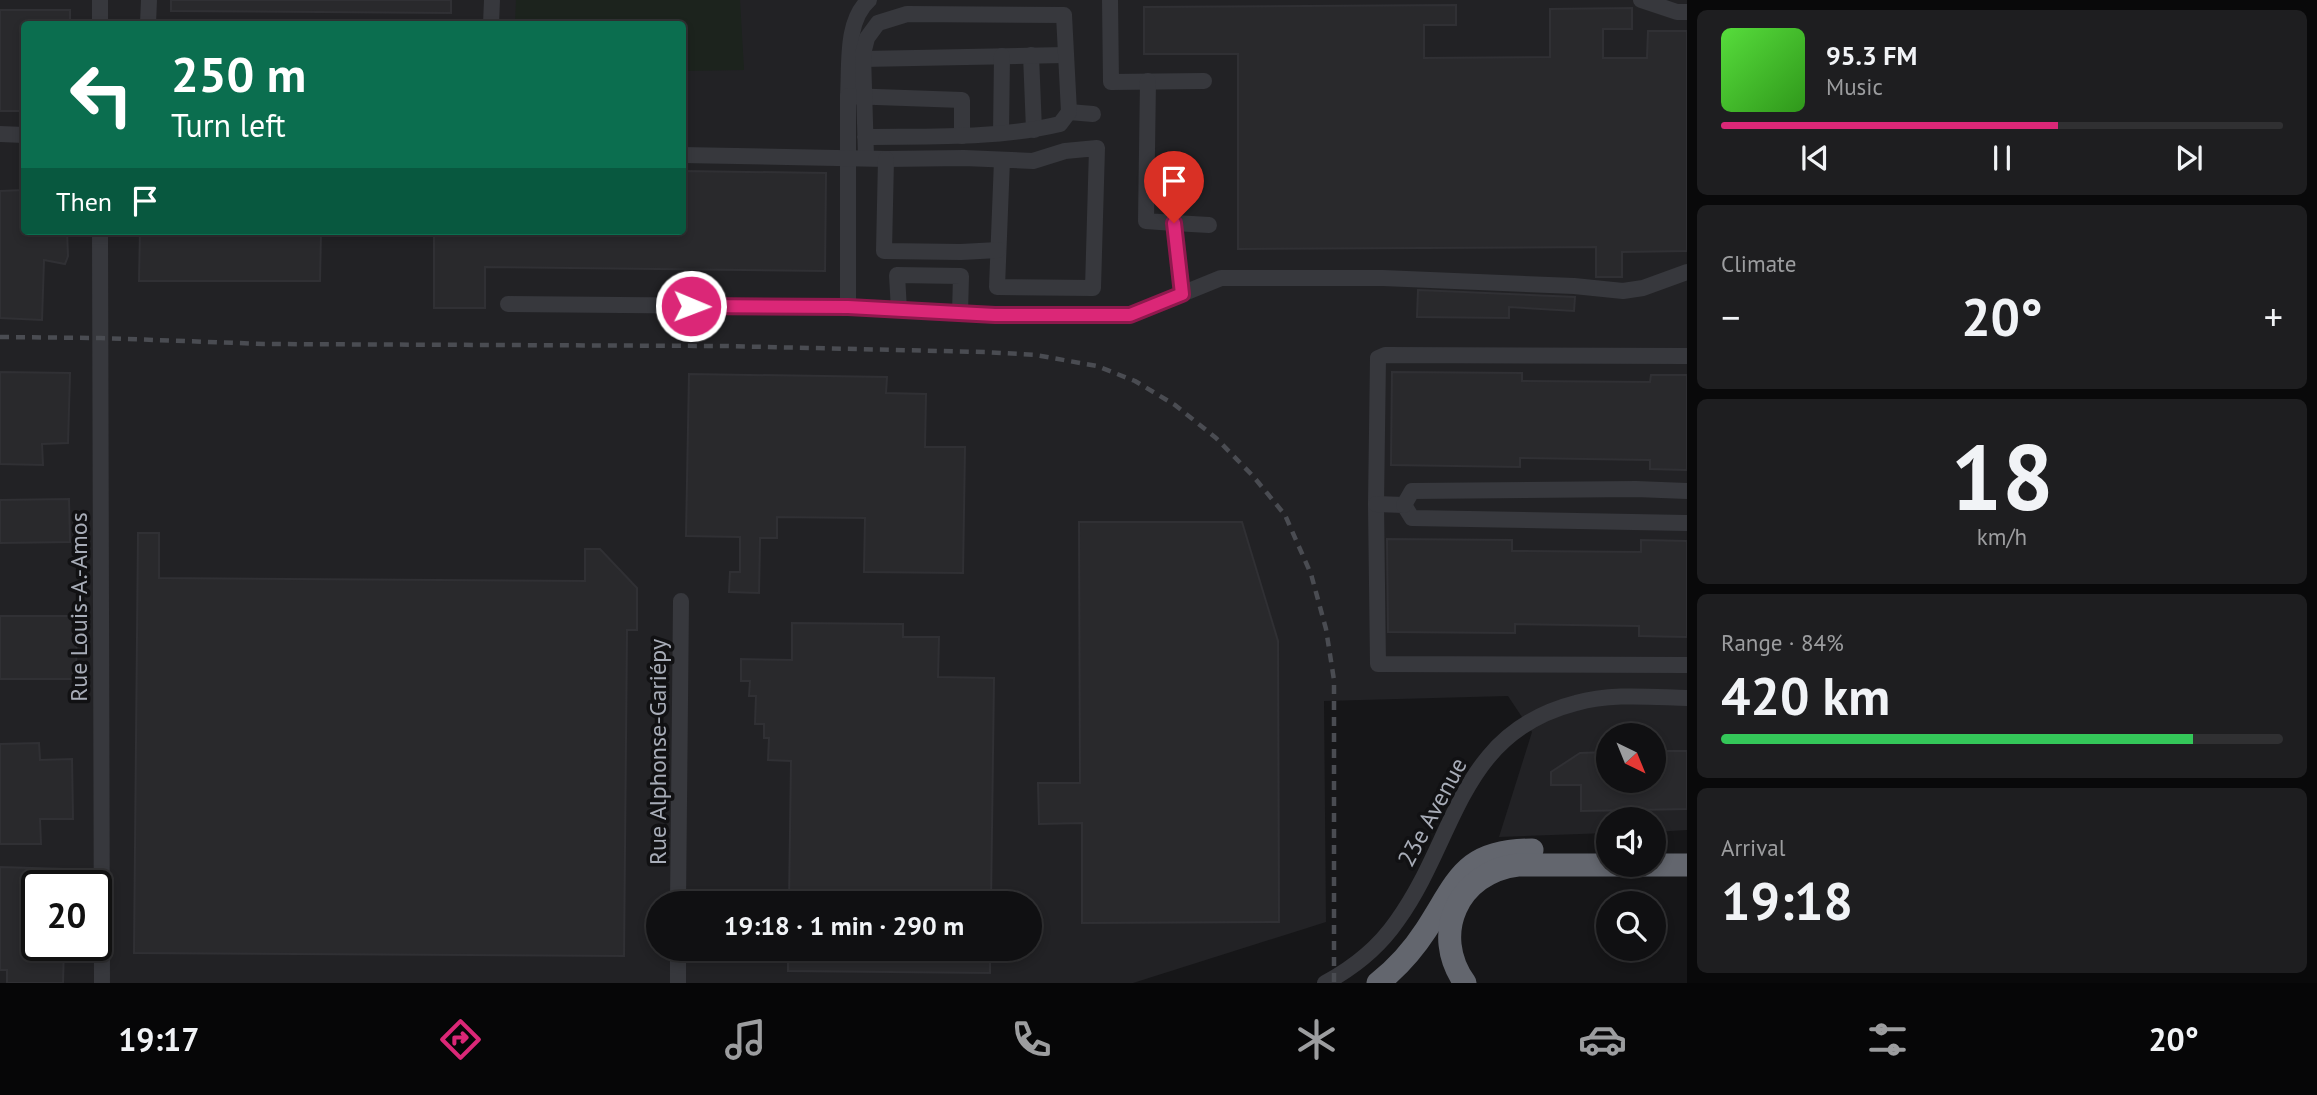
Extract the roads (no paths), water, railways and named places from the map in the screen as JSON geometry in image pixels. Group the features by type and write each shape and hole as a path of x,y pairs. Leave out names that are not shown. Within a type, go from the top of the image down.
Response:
{"highway":[{"path":"1378,983 1396,968 1422,937 1456,880 1482,859 1500,852 1518,850 1596,849"},
{"path":"1666,849 1687,849"},
{"path":"1465,983 1452,955 1449,936 1451,925 1462,897 1476,882 1492,872 1518,866 1687,865"}],"street":[{"path":"100,0 100,21"},
{"path":"148,21 149,0"},
{"path":"491,21 492,0"},
{"path":"858,157 865,137 866,96 859,36 853,24 860,9 869,0"},
{"path":"1110,0 1111,82 1205,81"},
{"path":"1641,0 1677,12 1687,12"},
{"path":"848,307 858,157 848,96 859,36 878,23 907,14 1064,15 1069,112 1060,124 1034,130 962,136 865,137"},
{"path":"1031,55 1034,130"},
{"path":"863,59 1065,55"},
{"path":"1000,133 1002,56"},
{"path":"1148,81 1146,221 1209,225"},
{"path":"848,96 962,100 962,136"},
{"path":"1069,112 1094,114"},
{"path":"0,134 21,135"},
{"path":"686,155 964,158 1033,161 1065,150 1097,148 1093,288 997,288 1002,160"},
{"path":"886,159 884,251 998,250"},
{"path":"1174,223 1182,294"},
{"name":"Rue Louis-A.-Amos","path":"100,235 102,983"},
{"path":"508,304 848,307 960,313 1130,315 1221,278 1383,278 1574,286 1623,291 1643,288 1687,272"},
{"path":"899,310 897,275 961,276 960,313"},
{"path":"1687,356 1384,355 1378,358 1376,504 1378,664 1687,665"},
{"path":"1404,505 1412,491 1687,491"},
{"path":"1376,504 1404,505"},
{"path":"1404,505 1412,518 1687,523"},
{"name":"Rue Alphonse-Gariépy","path":"678,891 681,601"},
{"name":"23e Avenue","path":"1325,983 1364,956 1397,922 1419,886 1469,782 1491,753 1509,736 1541,716 1586,700 1622,697 1687,698"},
{"path":"678,961 678,983"}],"railway":[{"path":"0,337 264,344 724,346 985,352 1036,355 1097,366 1135,381 1175,405 1216,438 1253,476 1285,515 1311,574 1326,629 1334,680 1334,983"}]}
